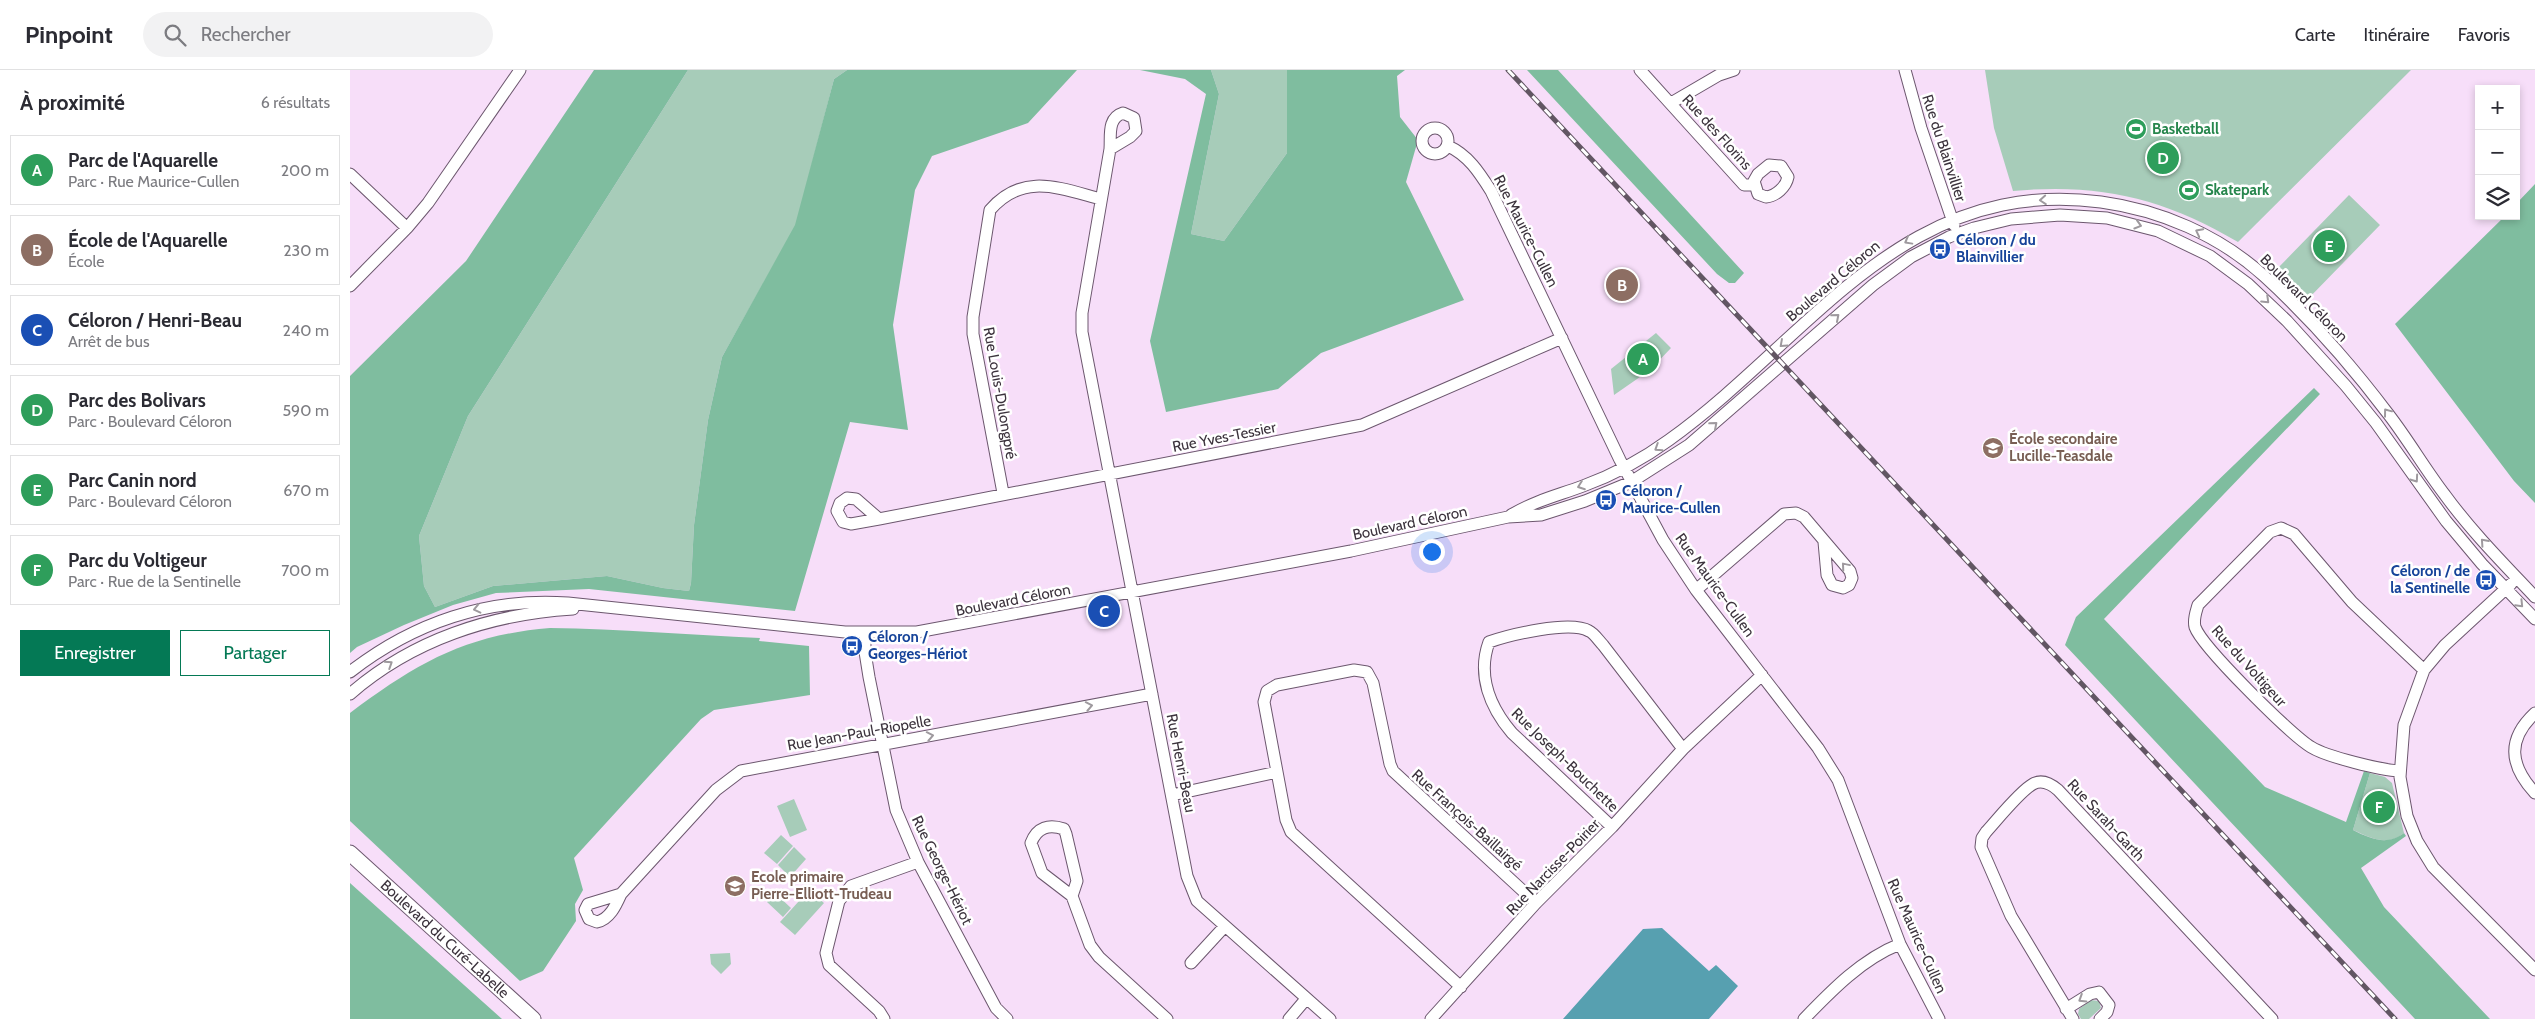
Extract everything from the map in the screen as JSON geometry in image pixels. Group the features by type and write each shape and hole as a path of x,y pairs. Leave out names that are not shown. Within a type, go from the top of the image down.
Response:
{"main road":[{"name":"Boulevard du Curé-Labelle","path":"352,853 533,1019"}],"street":[{"path":"350,286 407,228 428,203 520,70"},
{"name":"Rue des Florins","path":"1640,70 1744,185 1754,185"},
{"path":"1671,103 1719,75 1734,70"},
{"name":"Rue du Blainvillier","path":"1905,70 1921,128 1957,234"},
{"name":"Rue Maurice-Cullen","path":"1448,146 1461,151 1491,190 1624,468 1663,540 1696,590 1818,748 1838,780 1900,944 1940,1019"},
{"path":"1110,149 1082,313 1082,332 1132,592"},
{"path":"350,174 407,228"},
{"name":"Rue Louis-Dulongpré","path":"1002,493 973,329 973,317 990,210 1002,196 1028,186 1045,185 1101,198"},
{"name":"Boulevard Céloron","path":"1508,517 1537,500 1585,485 1624,468 1655,450 1699,417 1873,264 1905,243 1952,220 1981,210 2015,203 2049,200 2092,201 2163,216 2222,245 2270,281 2342,358 2389,415 2461,515 2535,597"},
{"name":"Boulevard Céloron","path":"350,672 404,637 438,622 479,609 534,601 865,634 929,631 1395,542 1508,517 1540,515 1564,508 1631,482 1669,459 1703,434 1887,273 1920,252 1957,234 2017,218 2060,215 2090,216 2130,223 2158,231 2210,256 2257,291 2330,368 2372,418 2437,510 2506,589 2535,619"},
{"name":"Rue Yves-Tessier","path":"878,519 1002,493 1362,426 1562,338"},
{"path":"1696,590 1784,514 1796,513 1804,518 1824,542"},
{"name":"Rue du Voltigeur","path":"2400,771 2367,766 2312,748 2274,718 2200,636 2194,616 2198,605 2270,532 2281,528 2294,534 2352,602 2424,670"},
{"path":"2517,578 2445,645 2424,670 2404,725 2400,771 2407,816 2417,841 2433,867 2535,970"},
{"name":"Rue Henri-Beau","path":"1132,592 1188,876 1197,900 1330,1019"},
{"name":"Boulevard Céloron","path":"350,694 379,671 405,654 464,629 492,621 537,613 607,608"},
{"name":"Rue Joseph-Bouchette","path":"1612,828 1512,733 1498,717 1488,696 1483,659 1488,642 1506,636 1569,627 1589,630 1603,645 1683,749"},
{"name":"Rue George-Hériot","path":"865,634 865,652 896,810 918,862 996,1008 1006,1019"},
{"name":"Rue François-Baillairgé","path":"1461,987 1291,832 1286,820 1264,702 1267,691 1277,685 1354,670 1367,672 1373,682 1393,771 1536,903"},
{"name":"Rue Narcisse-Poirier","path":"1431,1019 1536,903 1612,828 1683,749 1762,675"},
{"name":"Rue Jean-Paul-Riopelle","path":"621,894 716,790 737,772 1152,694"},
{"path":"2535,713 2518,734 2514,749 2515,765 2523,781 2535,793"},
{"path":"1172,795 1277,772"},
{"name":"Rue Sarah-Garth","path":"2100,1019 2107,1012 2109,1005 2100,992 2090,994 2069,1014 2011,916 1981,847 1982,838 1986,832 2027,789 2039,782 2050,784 2058,790 2272,1019"},
{"path":"1072,896 1077,881 1064,829 1056,826 1043,827 1034,835 1031,843 1036,862 1042,873 1072,896 1094,951 1167,1019"},
{"path":"884,1019 879,1011 829,965 826,953 839,901 851,886 918,862"},
{"path":"1191,963 1225,926"},
{"path":"1804,1019 1852,972 1900,944"},
{"path":"1289,1019 1306,999"}],"green space":[{"path":"594,70 688,70 468,416 419,536 424,586 435,607 493,586 607,576 663,588 689,591 694,525 708,420 722,357 795,225 834,79 847,70 1077,70 1028,123 932,156 915,190 893,325 908,430 850,422 795,611 589,589 496,593 453,605 404,625 357,647 350,653 350,376 466,261"},
{"path":"688,70 847,70 834,79 796,225 722,357 708,420 694,525 689,591 663,588 607,576 493,586 435,607 424,586 419,536 468,416"},
{"path":"1140,70 1211,70 1219,94 1191,234 1224,241 1287,153 1287,70 1405,70 1397,76 1400,117 1418,140 1406,182 1464,300 1321,353 1278,389 1166,412 1150,341 1206,94 1185,79"},
{"path":"1211,70 1287,70 1287,153 1224,241 1191,234 1219,94"},
{"path":"1527,70 1558,70 1744,273 1735,283 1729,283 1717,274"},
{"path":"1985,70 2411,70 2238,242 2183,214 2157,204 2130,197 2074,189 2013,191 1994,128"},
{"path":"2535,184 2535,503 2514,481 2395,324 2501,220 2520,220 2520,200"},
{"path":"2349,195 2380,225 2307,300 2276,270"},
{"path":"1656,333 1671,348 1650,370 1614,395 1611,369"},
{"path":"2314,388 2320,394 2104,619 2265,787 2346,822 2364,771 2370,773 2353,830 2379,840 2391,839 2404,833 2406,836 2361,868 2384,907 2490,1019 2415,1019 2065,645 2076,617"},
{"path":"550,628 760,638 759,641 809,646 810,695 714,710 701,719 574,858 583,890 575,904 576,921 543,971 520,981 350,821 350,713 374,695 443,654 492,637"},
{"path":"2370,773 2385,777 2392,783 2404,833 2391,840 2379,840 2353,830"},
{"path":"794,799 807,830 790,837 777,806"},
{"path":"781,835 793,846 777,864 764,853"},
{"path":"794,847 806,859 790,877 778,865"},
{"path":"350,883 502,1019 350,1019"},
{"path":"809,890 824,903 795,935 780,922"},
{"path":"775,893 791,908 783,917 767,902"},
{"path":"730,953 731,964 721,974 711,964 710,954"},
{"path":"2091,1000 2099,1001 2101,1008 2089,1019 2081,1019 2078,1014 2079,1009"}],"water":[{"path":"1662,928 1709,971 1716,965 1738,986 1709,1019 1563,1019 1643,929"}],"railway":[{"path":"1508,70 2395,1019"}],"place":[{"name":"Basketball","path":"2136,129"},
{"name":"Parc des Bolivars","path":"2163,158"},
{"name":"Skatepark","path":"2189,190"},
{"name":"Parc Canin nord","path":"2329,246"},
{"name":"Céloron / du Blainvillier","path":"1940,249"},
{"name":"École de l'Aquarelle","path":"1622,285"},
{"name":"Parc de l'Aquarelle","path":"1643,359"},
{"name":"École secondaire Lucille-Teasdale","path":"1993,448"},
{"name":"Céloron / Maurice-Cullen","path":"1606,500"},
{"name":"Céloron / de la Sentinelle","path":"2486,580"},
{"name":"Céloron / Henri-Beau","path":"1104,611"},
{"name":"Céloron / Georges-Hériot","path":"852,646"},
{"name":"Parc du Voltigeur","path":"2379,807"},
{"name":"Ecole primaire Pierre-Elliott-Trudeau","path":"735,886"}]}
